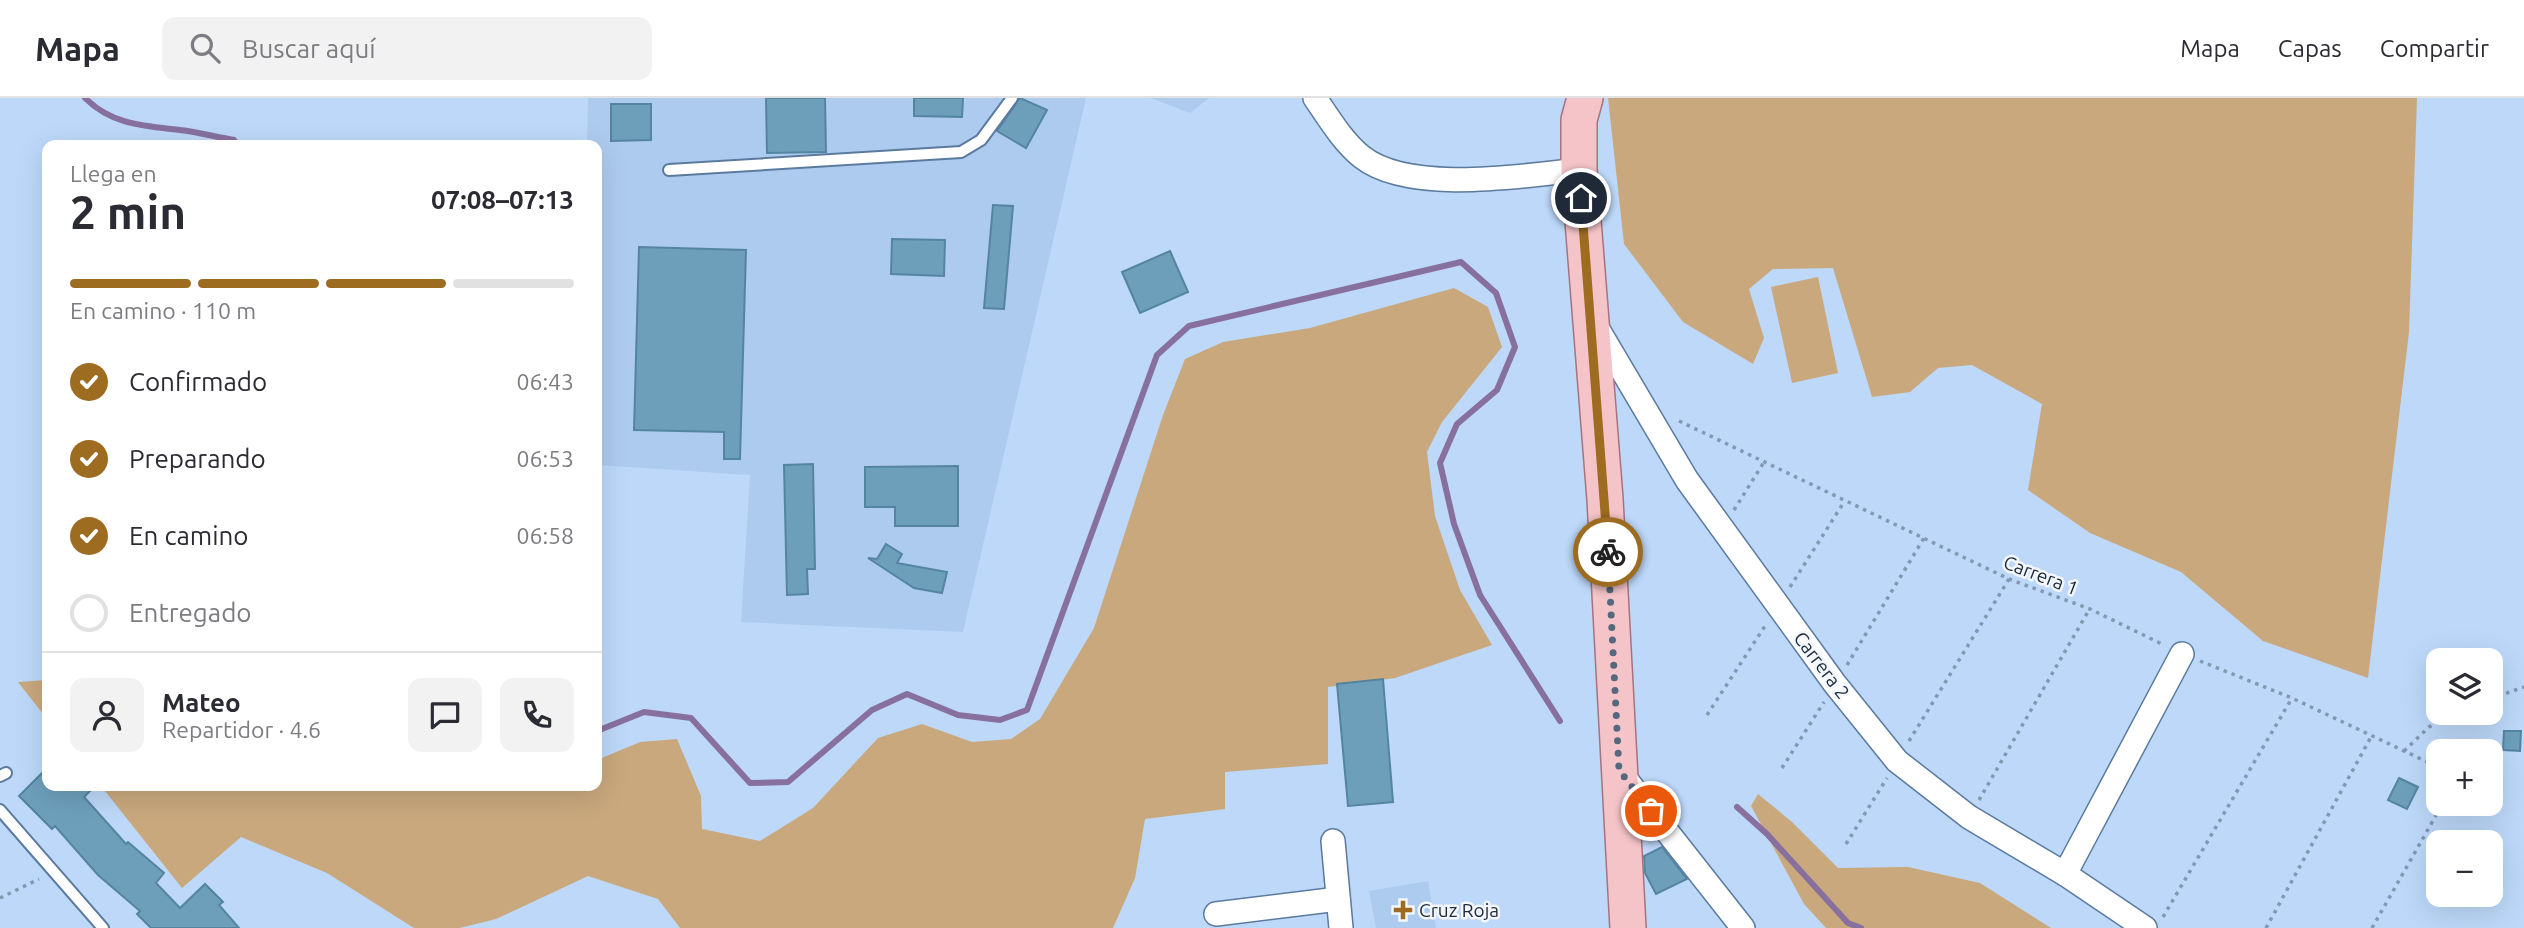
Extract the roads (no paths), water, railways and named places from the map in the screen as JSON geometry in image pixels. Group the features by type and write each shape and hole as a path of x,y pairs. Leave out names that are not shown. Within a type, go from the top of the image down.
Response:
{"main road":[{"path":"1579,105 1578,170 1605,499 1628,928"}],"street":[{"path":"1315,98 1362,158 1389,170 1419,177 1476,180 1578,170"},
{"name":"Carrera 2","path":"1589,315 1639,398 1662,443 1721,529 1835,684 1897,761 1969,817 2065,874 2145,928"},
{"path":"2065,874 2182,654"},
{"path":"1619,770 1743,928"},
{"path":"1333,841 1341,928"},
{"path":"1216,915 1338,900"}],"lane":[{"path":"669,170 961,152 981,140 1012,98"},
{"path":"0,810 103,928"}],"waterway":[{"path":"85,98 106,114 129,123 234,140"},
{"path":"602,729 644,712 691,718 750,783 788,782 872,710 907,694 958,715 1000,720 1027,710 1157,355 1189,326 1461,262 1496,293 1515,347 1497,390 1457,424 1440,463 1454,524 1480,595 1560,721"},
{"path":"1737,807 1767,834 1848,923 1861,928"}],"place":[{"name":"Cruz Roja","path":"1403,910"}]}
